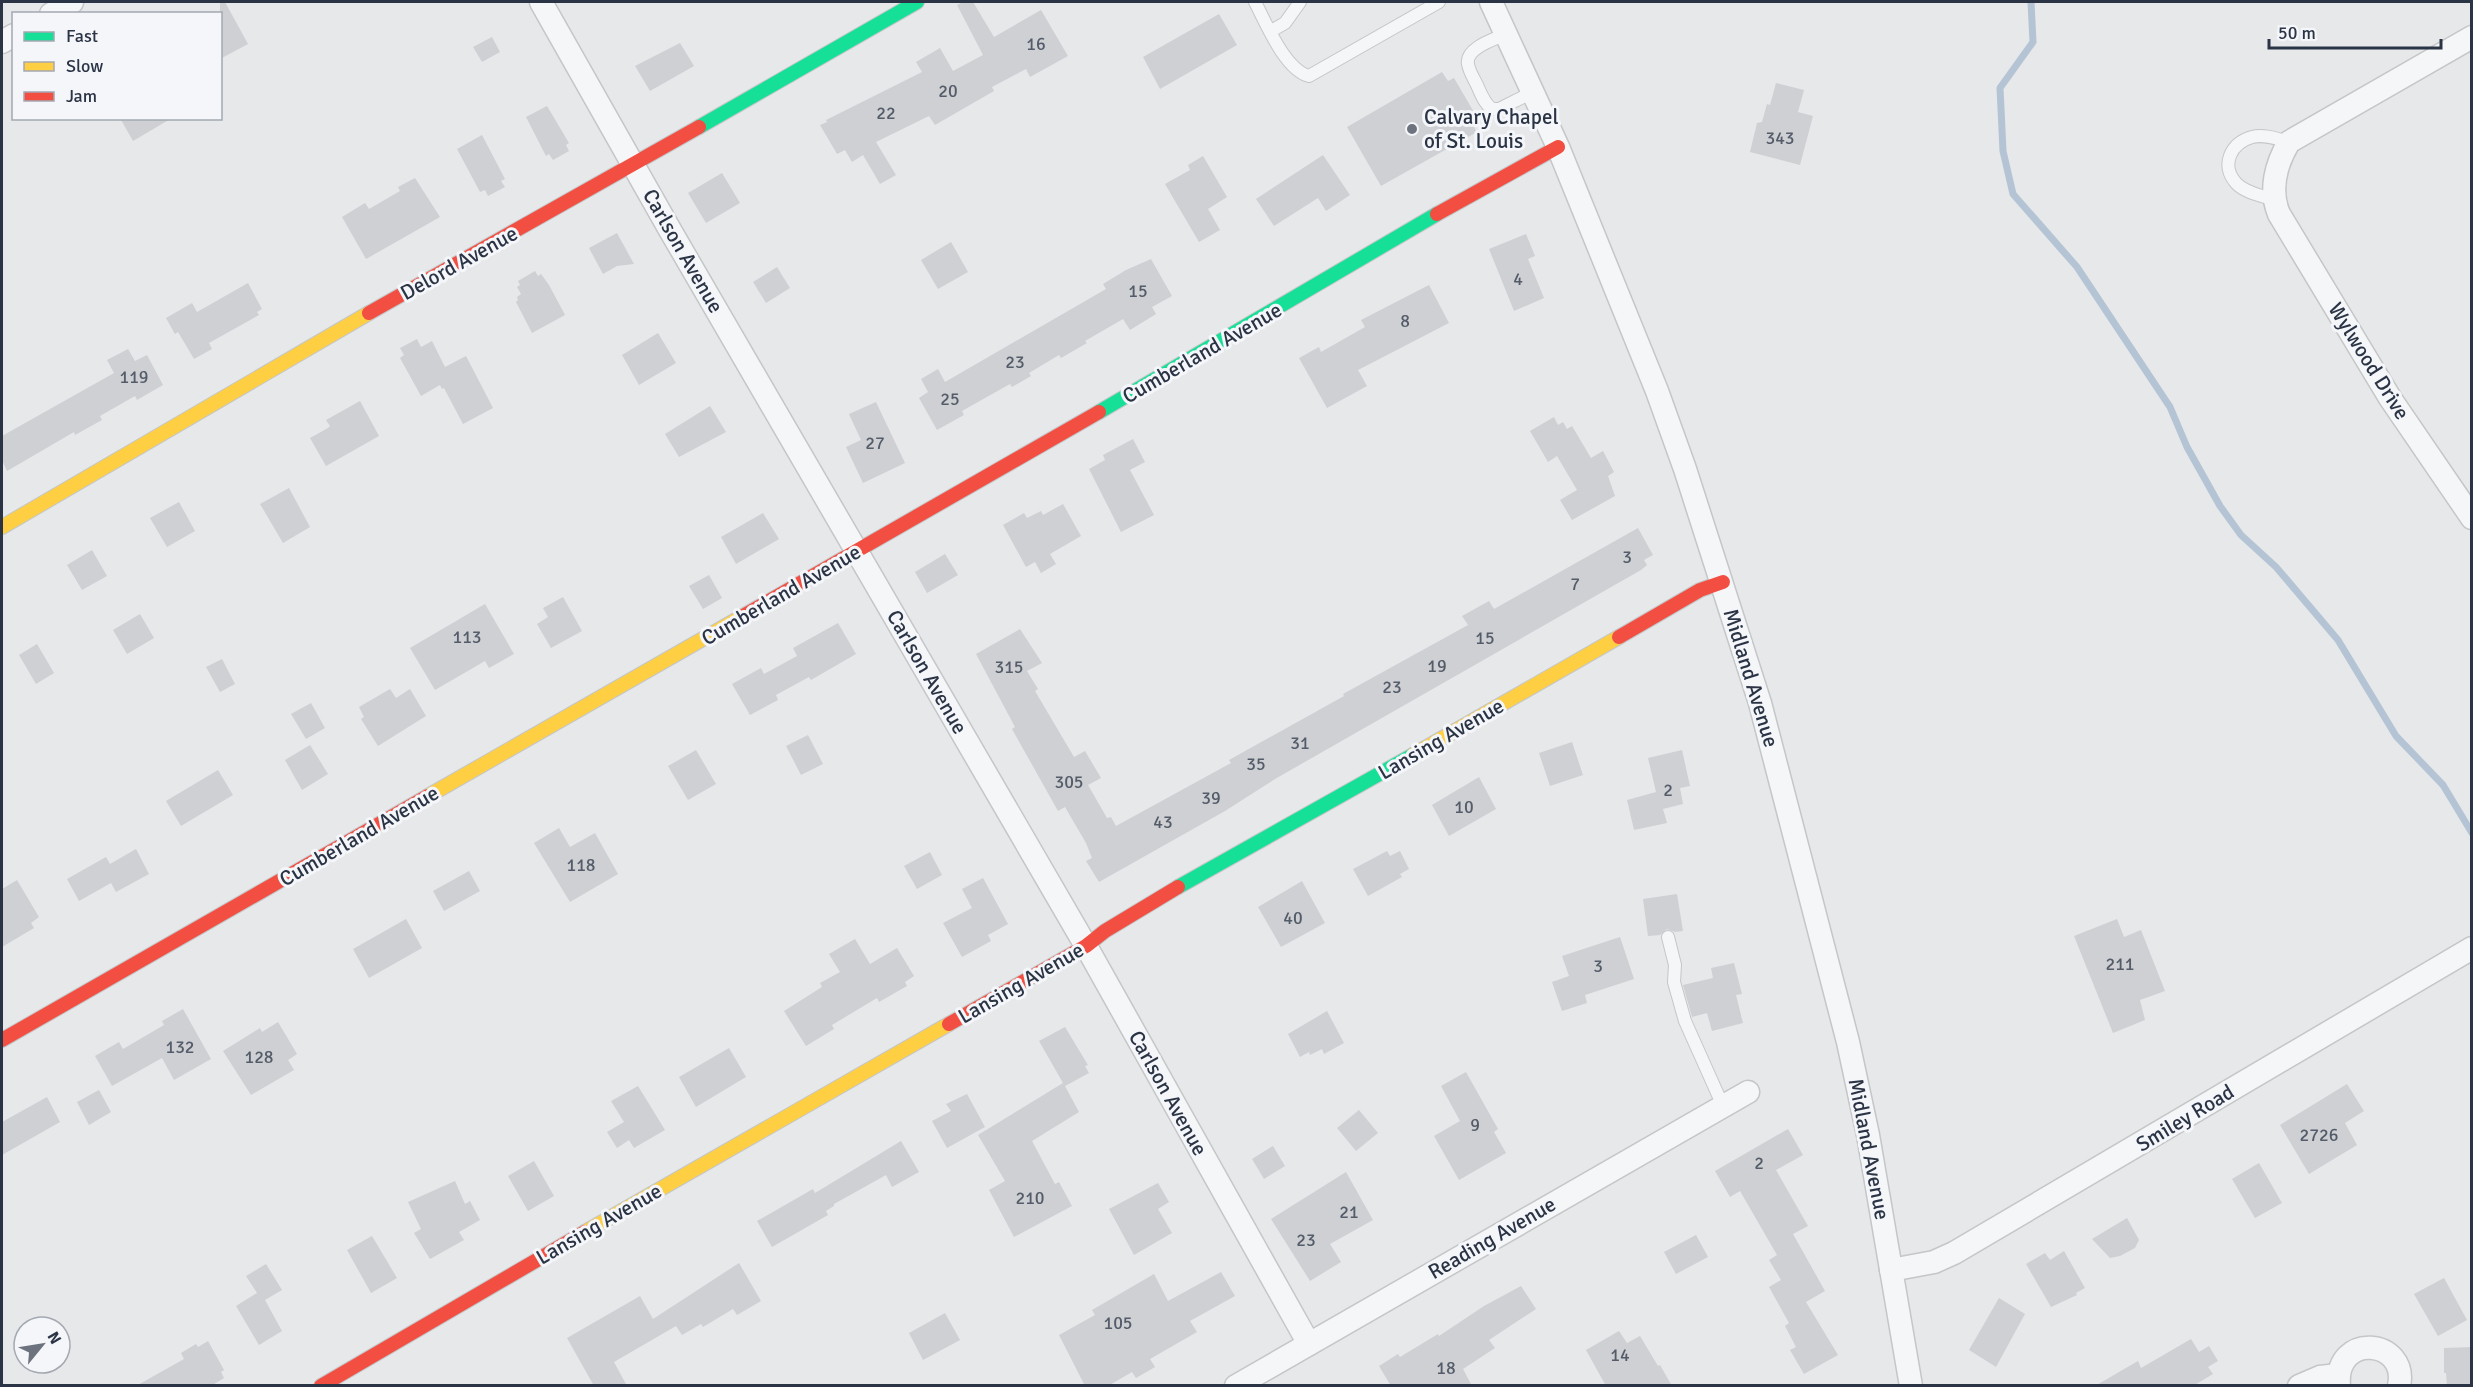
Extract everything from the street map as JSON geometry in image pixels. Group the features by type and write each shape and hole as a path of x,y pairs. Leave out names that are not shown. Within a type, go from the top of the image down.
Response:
{"street":[{"path":"54,12 72,2"},
{"name":"Carlson Avenue","path":"541,2 1086,946 1309,1344"},
{"name":"Delord Avenue","path":"2,527 917,2"},
{"name":"Midland Avenue","path":"1491,2 1558,147 1657,391 1723,582 1769,736 1848,1042 1868,1135 1911,1386"},
{"path":"2273,195 2280,157 2289,142 2472,37"},
{"name":"Cumberland Avenue","path":"2,1040 1227,339 1455,203 1558,147"},
{"name":"Wylwood Drive","path":"2273,195 2279,214 2358,346 2472,518"},
{"name":"Lansing Avenue","path":"321,1386 589,1229 1086,946 1108,928 1160,897 1367,782 1700,590 1723,582"},
{"name":"Smiley Road","path":"1891,1270 1934,1262 1954,1253 2472,948"},
{"name":"Reading Avenue","path":"1236,1386 1748,1092"},
{"path":"2299,1386 2320,1377 2339,1380 2346,1358 2353,1351 2372,1347 2381,1349 2396,1362 2400,1371 2399,1386"}],"lane":[{"path":"1255,2 1289,62 1300,74 1309,76 1424,5 1439,2"},
{"path":"1271,31 1285,23 1300,2"},
{"path":"1506,34 1468,57 1473,76 1487,105 1492,109 1533,93"},
{"path":"2273,195 2246,191 2236,183 2228,170 2228,156 2237,144 2254,136 2289,142"},
{"path":"1668,937 1675,965 1674,982 1685,1021 1723,1106"}],"building":[{"path":"220,2 225,2 248,44 222,58 222,12 220,12"},
{"path":"963,2 973,2 994,37 1041,10 1068,56 1030,77 1026,69 992,87 994,91 935,125 929,116 876,142 896,175 880,184 863,155 852,162 845,150 837,154 820,125 922,72 916,62 940,48 953,71 983,55 957,5"},
{"path":"1219,14 1237,45 1160,89 1143,57"},
{"path":"492,37 500,52 482,62 473,47"},
{"path":"680,43 694,66 650,91 635,66"},
{"name":"Calvary Chapel of St. Louis","path":"1442,72 1448,81 1454,78 1478,119 1471,122 1477,132 1381,186 1347,127"},
{"path":"1776,83 1804,90 1798,112 1813,116 1800,165 1750,152 1757,123 1762,122"},
{"path":"547,106 569,143 566,145 569,151 553,160 549,154 546,156 526,117"},
{"path":"121,120 169,120 133,141"},
{"path":"482,135 505,179 501,181 505,187 488,196 485,190 480,192 457,149"},
{"path":"1323,155 1350,195 1326,211 1318,198 1274,226 1256,199"},
{"path":"1203,156 1227,197 1208,209 1220,230 1199,242 1165,184 1190,170 1188,165"},
{"path":"722,173 740,203 706,223 688,193"},
{"path":"415,178 440,217 366,259 342,217 365,203 369,209 400,191 398,187"},
{"path":"617,233 634,264 617,266 603,274 589,248"},
{"path":"1526,234 1535,256 1528,259 1544,298 1514,311 1489,249"},
{"path":"951,242 968,272 938,289 921,260"},
{"path":"1151,259 1172,296 1152,307 1156,314 1130,330 1123,319 1061,358 1059,355 1029,373 1031,376 1012,387 1010,384 962,411 964,415 937,430 919,398 928,392 921,379 938,369 945,382 1106,289 1103,284 1126,270"},
{"path":"777,267 790,288 766,303 753,282"},
{"path":"535,271 538,276 541,274 549,285 565,315 532,333 516,302 517,297 521,294 517,287 520,285 518,281"},
{"path":"248,283 262,309 257,312 259,315 209,343 212,349 194,359 178,332 175,334 166,318 192,303 197,312"},
{"path":"1429,285 1449,323 1358,370 1367,386 1327,408 1299,358 1319,347 1321,352 1365,327 1361,320"},
{"path":"658,333 676,363 639,385 622,355"},
{"path":"417,339 421,347 432,341 445,367 466,356 493,408 463,424 444,388 442,389 440,385 421,396 400,358 404,355 400,348"},
{"path":"128,349 135,361 147,355 163,385 137,400 135,396 100,416 102,420 75,435 74,432 7,471 2,460 2,436 114,373 107,360"},
{"path":"360,401 379,436 326,466 310,438 330,426 326,420"},
{"path":"876,402 905,463 863,483 846,447 861,440 849,414"},
{"path":"710,406 726,432 679,457 665,434"},
{"path":"1554,417 1558,425 1563,422 1567,429 1572,426 1591,458 1603,451 1614,472 1608,476 1615,496 1572,520 1560,500 1577,490 1557,456 1548,462 1530,431"},
{"path":"1133,439 1145,462 1130,470 1154,515 1121,532 1089,469 1105,460 1103,455"},
{"path":"289,488 310,527 283,543 260,504"},
{"path":"179,502 195,531 167,547 150,518"},
{"path":"1063,504 1081,536 1050,554 1056,564 1041,573 1035,562 1026,567 1003,525 1024,513 1027,518 1041,511 1043,515"},
{"path":"763,513 779,539 736,564 721,537"},
{"path":"1638,528 1653,555 1644,560 1647,565 1641,570 1099,882 1086,861 1092,858 1086,843 1065,807 1058,811 1012,729 1015,727 976,654 1020,629 1042,663 1027,671 1038,689 1035,691 1074,757 1085,751 1101,778 1088,785 1107,818 1111,817 1116,826 1231,763 1229,760 1468,625 1462,616 1489,601 1494,609"},
{"path":"92,550 107,576 82,590 67,565"},
{"path":"945,554 958,575 927,593 915,572"},
{"path":"709,575 722,598 703,609 689,586"},
{"path":"563,597 582,631 551,648 537,624 548,617 543,608"},
{"path":"485,604 514,654 489,668 485,661 435,690 410,648"},
{"path":"140,614 154,638 127,654 113,630"},
{"path":"838,623 856,654 811,680 809,677 776,695 778,700 750,715 732,684 761,668 764,674 797,656 793,648"},
{"path":"37,644 54,673 36,684 19,655"},
{"path":"222,659 235,684 220,692 206,667"},
{"path":"390,689 396,698 410,689 426,716 378,746 361,719 364,717 359,707"},
{"path":"311,703 325,728 306,739 291,714"},
{"path":"808,735 823,764 801,775 786,746"},
{"path":"1572,742 1583,775 1550,786 1539,753"},
{"path":"310,745 328,774 302,790 285,760"},
{"path":"696,750 716,784 688,800 668,766"},
{"path":"1682,750 1690,786 1680,788 1683,804 1663,809 1667,823 1634,830 1627,800 1656,792 1648,758"},
{"path":"218,770 233,795 181,826 166,801"},
{"path":"1479,777 1496,809 1449,836 1432,805"},
{"path":"559,828 570,847 595,833 618,874 570,902 534,843"},
{"path":"136,849 149,874 116,892 111,883 79,901 67,879 106,857 110,864"},
{"path":"1387,851 1390,856 1400,851 1409,869 1400,874 1402,877 1368,896 1353,869"},
{"path":"930,852 942,875 917,889 904,866"},
{"path":"469,871 480,891 444,911 433,891"},
{"path":"983,878 1008,924 988,935 991,941 962,957 943,923 972,908 962,889"},
{"path":"17,880 39,917 31,923 34,928 2,947 2,889"},
{"path":"1302,881 1325,923 1281,947 1258,907"},
{"path":"1677,894 1683,931 1675,932 1667,929 1660,935 1648,936 1643,899"},
{"path":"406,919 422,948 369,978 353,949"},
{"path":"2117,919 2124,937 2141,930 2165,991 2140,1000 2145,1020 2113,1033 2074,936"},
{"path":"1620,937 1634,979 1585,995 1587,1003 1562,1011 1552,982 1569,976 1562,956"},
{"path":"855,939 870,964 897,948 914,976 905,982 907,986 879,1002 877,998 832,1025 834,1029 806,1046 784,1011 822,987 820,983 840,972 829,954"},
{"path":"1734,963 1742,994 1736,995 1743,1023 1712,1031 1707,1013 1692,1017 1683,985 1713,978 1711,968"},
{"path":"183,1009 211,1059 174,1080 162,1058 112,1086 95,1056 119,1042 123,1049 164,1025 162,1021"},
{"path":"1327,1011 1344,1043 1324,1054 1322,1049 1300,1057 1288,1034"},
{"path":"278,1022 297,1054 288,1060 294,1070 251,1095 223,1051 260,1028 262,1032"},
{"path":"1065,1027 1088,1065 1085,1066 1089,1073 1065,1086 1079,1112 1032,1141 1055,1184 1059,1182 1072,1206 1014,1237 989,1190 1005,1181 978,1135 1063,1083 1039,1041"},
{"path":"729,1048 746,1077 696,1107 679,1077"},
{"path":"1466,1072 1498,1129 1494,1132 1506,1153 1459,1180 1434,1136 1460,1121 1441,1086"},
{"path":"2347,1084 2364,1111 2345,1123 2357,1145 2309,1174 2280,1125"},
{"path":"638,1086 665,1130 634,1148 629,1140 617,1148 607,1132 624,1122 611,1101"},
{"path":"99,1090 111,1112 89,1125 77,1102"},
{"path":"967,1094 985,1127 947,1148 932,1121 951,1111 946,1104"},
{"path":"47,1097 60,1122 2,1155 2,1122"},
{"path":"1359,1110 1378,1133 1356,1151 1337,1128"},
{"path":"1788,1129 1803,1155 1776,1170 1808,1226 1793,1234 1825,1291 1806,1302 1838,1355 1804,1374 1790,1350 1796,1347 1785,1326 1789,1323 1769,1287 1781,1280 1769,1260 1777,1255 1740,1191 1730,1197 1715,1171"},
{"path":"901,1141 919,1172 892,1187 886,1175 834,1204 826,1211 828,1215 772,1247 757,1221 813,1189 815,1193"},
{"path":"1273,1146 1285,1166 1264,1179 1252,1159"},
{"path":"534,1161 554,1196 528,1211 508,1176"},
{"path":"2259,1163 2282,1203 2255,1218 2232,1179"},
{"path":"1346,1172 1373,1220 1330,1244 1341,1262 1310,1281 1271,1219"},
{"path":"455,1181 465,1204 470,1201 480,1220 459,1232 464,1240 430,1259 414,1233 421,1229 408,1202"},
{"path":"1158,1183 1169,1202 1158,1209 1172,1233 1134,1255 1109,1209"},
{"path":"2127,1218 2139,1240 2135,1248 2120,1256 2110,1258 2092,1239"},
{"path":"1696,1235 1708,1257 1676,1274 1664,1252"},
{"path":"372,1236 397,1278 371,1293 347,1250"},
{"path":"2064,1251 2085,1288 2076,1293 2077,1295 2051,1307 2026,1264 2045,1253 2050,1260"},
{"path":"739,1263 761,1301 737,1315 733,1309 703,1327 701,1324 682,1335 676,1326 614,1362 627,1386 594,1386 567,1338 640,1296 653,1319"},
{"path":"266,1264 282,1290 265,1300 282,1331 259,1345 236,1306 257,1293 246,1276"},
{"path":"1221,1272 1235,1296 1190,1321 1197,1332 1150,1359 1155,1367 1136,1378 1132,1372 1108,1386 1085,1386 1059,1335 1095,1315 1092,1310 1154,1274 1168,1301"},
{"path":"2444,1278 2467,1320 2438,1336 2414,1294"},
{"path":"1521,1286 1536,1309 1489,1340 1495,1348 1463,1369 1472,1386 1391,1386 1379,1366 1398,1354 1400,1357 1438,1334 1439,1336 1484,1306"},
{"path":"1999,1298 2025,1314 1996,1367 1969,1350"},
{"path":"945,1313 960,1340 923,1360 909,1333"},
{"path":"1619,1331 1627,1343 1640,1336 1672,1386 1606,1386 1586,1350"},
{"path":"2191,1339 2199,1352 2209,1346 2218,1361 2208,1367 2213,1374 2193,1386 2095,1386 2138,1361 2141,1368"},
{"path":"208,1341 224,1370 221,1372 224,1378 211,1386 136,1386 184,1359 181,1353 196,1344 198,1347"},
{"path":"2472,1347 2472,1386 2447,1386 2446,1373 2444,1373 2444,1348"}],"waterway":[{"path":"2031,2 2033,42 2000,88 2003,151 2013,194 2077,267 2170,407 2187,447 2220,506 2241,535 2276,567 2338,640 2396,736 2443,785 2472,833"}],"traffic: fast":[{"path":"699,127 917,2"},
{"path":"1099,412 1437,214"},
{"path":"1178,887 1413,755"}],"traffic: slow":[{"path":"2,527 369,313"},
{"path":"428,796 743,616"},
{"path":"1413,755 1619,637"},
{"path":"585,1232 949,1024"}],"traffic: jam":[{"path":"369,313 699,127"},
{"path":"1437,214 1558,147"},
{"path":"743,616 1099,412"},
{"path":"1619,637 1700,590 1723,582"},
{"path":"2,1040 428,796"},
{"path":"949,1024 1086,946 1105,931 1178,887"},
{"path":"321,1386 585,1232"}],"place":[{"name":"Calvary Chapel of St. Louis","path":"1412,129"}]}
